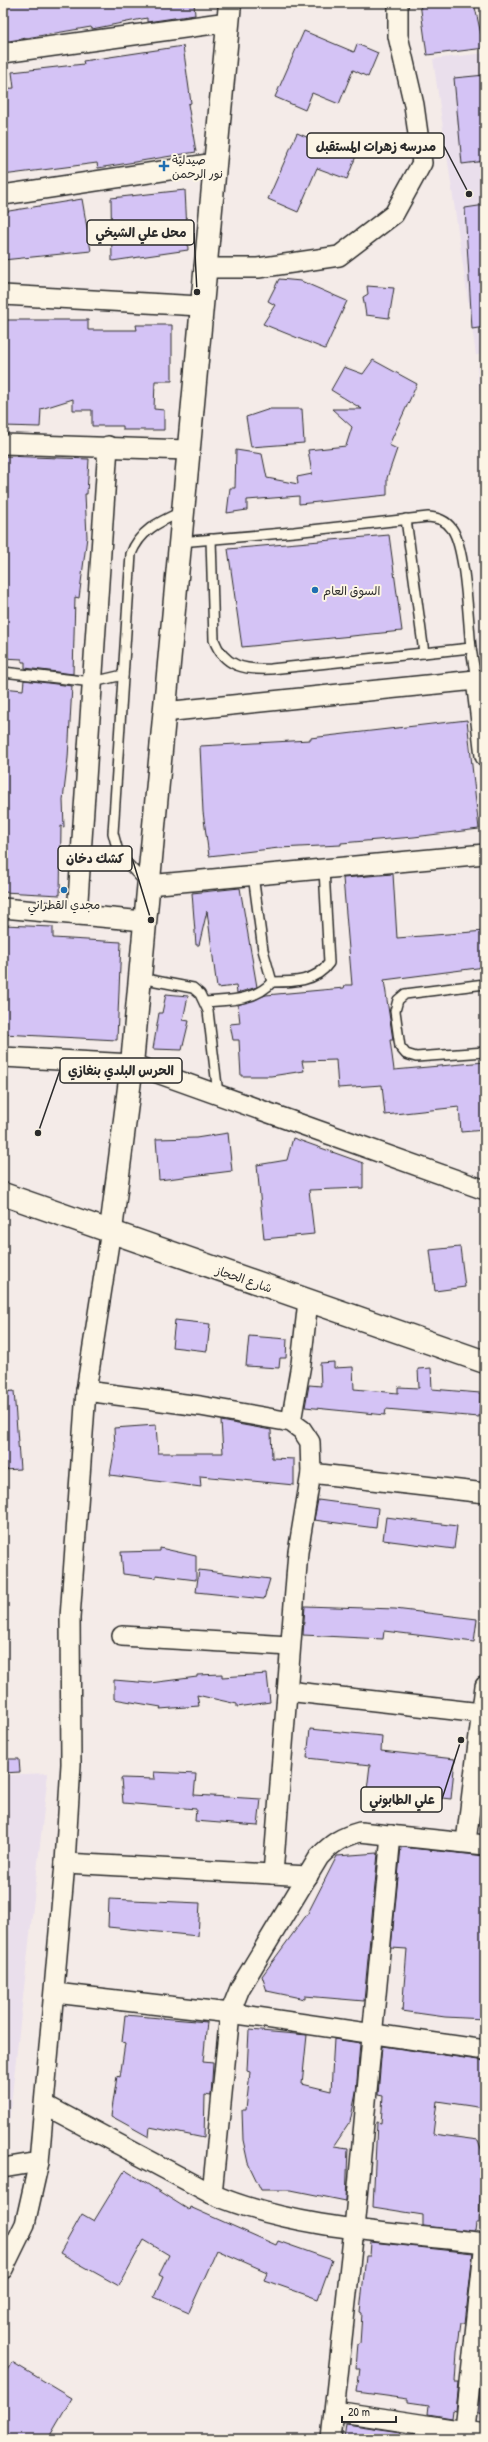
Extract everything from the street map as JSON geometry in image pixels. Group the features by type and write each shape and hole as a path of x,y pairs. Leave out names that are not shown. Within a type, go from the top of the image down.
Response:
{"street":[{"path":"204,268 258,268 339,256 394,214 422,163 414,105 398,36 398,3"},
{"path":"3,53 229,12 200,306 183,512 144,920 132,1064 111,1230 86,1391 70,1618 71,1764 55,1994 45,2104 39,2162 25,2224 3,2269"},
{"path":"3,195 215,163"},
{"path":"3,295 200,306"},
{"path":"3,444 108,446 188,450"},
{"path":"77,915 108,446"},
{"path":"164,712 481,679 485,756"},
{"path":"148,885 485,854"},
{"path":"3,908 144,920"},
{"path":"3,1057 132,1064 485,1190"},
{"name":"شارع الحجاز","path":"3,1194 111,1230 308,1301 485,1362"},
{"path":"291,1422 301,1364 308,1301"},
{"path":"86,1391 200,1406 291,1422 302,1430 310,1442 312,1473 298,1552 289,1646 273,1874"},
{"path":"312,1473 485,1493"},
{"path":"122,1636 289,1646"},
{"path":"466,1842 485,1686"},
{"path":"286,1691 481,1713"},
{"path":"212,2194 230,2012 240,1988 308,1876 331,1844 344,1837 360,1832 485,1845"},
{"path":"331,2439 354,2229 391,1835"},
{"path":"65,1863 308,1876"},
{"path":"55,1994 230,2012 485,2050"},
{"path":"45,2104 212,2194 236,2204 278,2215 354,2229 485,2242 464,2435"},
{"path":"3,2168 39,2162"},
{"path":"335,2411 464,2435 485,2434"}],"lane":[{"path":"148,885 125,863 113,840 131,554 136,541 154,525 183,512"},
{"path":"180,542 435,518 448,525 455,534 460,548 471,648 481,679"},
{"path":"406,520 424,653"},
{"path":"211,539 214,640 218,650 233,665 257,669 271,669 471,648"},
{"path":"3,672 92,682 123,675"},
{"path":"205,1002 250,997 264,991 272,982 290,982 315,977 323,972 329,964 324,869"},
{"path":"253,875 263,950 272,982"},
{"path":"139,977 193,988 205,1002 218,1094"},
{"path":"485,984 405,994 398,1000 395,1011 400,1047 406,1054 416,1057 485,1052"}],"shaded area":[{"path":"485,53 485,354 476,355 433,59"},
{"path":"485,366 485,441 477,367"},
{"path":"48,1773 7,2140 3,2141 3,1775"}],"building":[{"path":"3,3 194,3 195,15 147,22 147,18 92,29 91,27 3,42"},
{"path":"420,3 474,3 481,34 485,33 485,48 427,55"},
{"path":"304,31 354,52 357,44 378,53 368,77 353,70 339,104 312,93 305,110 275,97"},
{"path":"183,46 191,103 188,104 196,152 98,168 97,163 3,175 3,89 14,88 12,72 84,64 83,61"},
{"path":"485,75 485,161 462,164 454,78"},
{"path":"297,133 333,148 335,142 358,151 347,179 317,168 298,212 268,199"},
{"path":"185,190 188,250 112,261 111,198"},
{"path":"82,199 91,251 3,260 3,212"},
{"path":"485,205 485,327 472,329 465,208"},
{"path":"279,279 301,281 347,301 325,349 263,324 275,305 268,301"},
{"path":"367,286 394,288 389,318 366,315 363,297 368,294"},
{"path":"3,320 88,320 88,330 137,330 136,325 172,325 172,381 155,381 154,409 164,410 164,430 123,430 123,426 92,426 92,410 73,410 73,399 41,409 40,427 3,426"},
{"path":"373,360 417,384 389,445 397,449 387,478 387,495 299,504 299,496 247,500 247,510 227,513 230,488 235,488 236,450 262,454 267,478 298,484 297,477 312,474 308,450 346,446 352,427 332,409 362,409 331,390 344,367 363,374"},
{"path":"270,409 302,409 304,443 251,447 246,417"},
{"path":"3,456 89,459 87,494 85,494 87,537 79,598 75,597 73,674 25,668 25,662 22,662 22,659 3,658"},
{"name":"السوق العام","path":"389,535 402,631 242,647 228,549"},
{"path":"24,680 72,686 68,758 63,800 64,827 61,826 60,895 3,892 3,688 23,690"},
{"path":"467,720 479,829 414,837 341,843 341,845 279,848 209,856 203,812 200,746 310,740 310,738"},
{"path":"393,874 397,938 485,931 485,967 384,980 393,1040 390,1040 394,1070 485,1062 485,1130 461,1132 459,1107 385,1115 382,1085 338,1088 336,1060 302,1061 304,1071 271,1076 241,1076 239,1040 233,1040 230,1024 240,1023 238,1005 266,995 344,988 345,985 352,985 343,878"},
{"path":"240,888 257,987 237,993 236,986 217,988 207,911 199,945 196,945 192,893"},
{"path":"3,925 53,927 53,938 121,942 117,1040 3,1034"},
{"path":"166,994 188,996 183,1020 189,1021 182,1050 153,1049 159,1013 162,1013"},
{"path":"228,1133 232,1171 159,1180 156,1139 196,1138"},
{"path":"293,1138 363,1163 363,1188 309,1190 314,1234 264,1239 257,1165 287,1160"},
{"path":"460,1247 465,1287 435,1291 430,1250"},
{"path":"175,1320 210,1324 207,1351 172,1347"},
{"path":"249,1336 287,1339 286,1358 280,1358 279,1368 246,1366"},
{"path":"334,1362 334,1368 353,1367 354,1389 398,1393 398,1387 419,1388 418,1369 431,1368 432,1389 480,1393 479,1417 386,1409 385,1415 305,1407 309,1385 321,1386 320,1363"},
{"path":"14,1391 20,1469 3,1470 3,1392"},
{"path":"221,1421 271,1430 272,1458 294,1459 294,1485 200,1476 201,1487 110,1475 115,1447 114,1428 156,1425 158,1453 223,1453"},
{"path":"318,1500 378,1508 376,1528 314,1520"},
{"path":"386,1517 457,1526 454,1549 383,1540"},
{"path":"160,1548 196,1556 196,1580 156,1575 156,1578 123,1574 121,1552 160,1551"},
{"path":"199,1570 270,1579 264,1599 196,1592"},
{"path":"305,1606 395,1609 477,1619 474,1642 384,1631 383,1639 303,1635"},
{"path":"222,1674 222,1677 267,1674 270,1702 237,1707 237,1704 197,1695 199,1706 160,1709 161,1707 114,1699 114,1680 150,1683 197,1677 197,1675"},
{"path":"310,1729 382,1736 381,1751 455,1759 451,1799 367,1790 370,1765 307,1758"},
{"path":"3,1759 19,1759 20,1772 3,1773"},
{"path":"154,1772 196,1774 194,1795 261,1799 258,1826 195,1821 196,1809 123,1803 121,1778 155,1779"},
{"path":"401,1847 485,1856 485,2019 445,2017 402,2011 407,1949 391,1948"},
{"path":"378,1853 364,2001 305,1996 305,1999 267,1991 262,1976 308,1913 337,1856"},
{"path":"109,1899 200,1903 198,1936 108,1927"},
{"path":"125,2015 207,2022 203,2062 213,2063 211,2096 205,2095 204,2138 150,2127 149,2137 111,2116 117,2076 120,2077 125,2043 122,2042"},
{"path":"249,2030 307,2035 302,2084 331,2091 334,2039 360,2043 356,2093 350,2122 334,2146 348,2148 346,2201 291,2190 261,2190 248,2163 243,2140 242,2110 246,2110 250,2072 247,2071"},
{"path":"382,2046 485,2061 484,2108 437,2101 433,2134 478,2140 482,2151 479,2223 476,2223 475,2231 423,2226 423,2215 373,2207 377,2122 381,2123 383,2096 378,2095"},
{"path":"125,2170 189,2210 190,2207 276,2245 278,2241 332,2260 318,2299 264,2280 267,2272 217,2250 189,2312 154,2297 163,2277 159,2275 169,2255 144,2240 119,2286 60,2253 82,2214 94,2221"},
{"path":"371,2242 473,2253 465,2323 461,2323 457,2352 455,2382 459,2382 456,2411 453,2410 452,2418 428,2414 429,2405 408,2402 408,2399 357,2392 360,2368 356,2368 358,2344 360,2344 362,2313 360,2312 366,2256 370,2256"},
{"path":"12,2362 72,2398 48,2439 3,2439 3,2377"},
{"path":"481,2385 485,2385 485,2414 478,2413"},
{"path":"346,2424 401,2432 401,2439 344,2439"}],"place":[{"name":"صيدلية نور الرحمن","path":"164,166"},
{"name":"مدرسه زهرات المستقبل","path":"469,194"},
{"name":"محل علي الشيخي","path":"197,292"},
{"name":"السوق العام","path":"315,590"},
{"name":"مجدي القطراني","path":"64,890"},
{"name":"كشك دخان","path":"151,920"},
{"name":"الحرس البلدي بنغازي","path":"38,1133"},
{"name":"علي الطابوني","path":"461,1740"}]}
